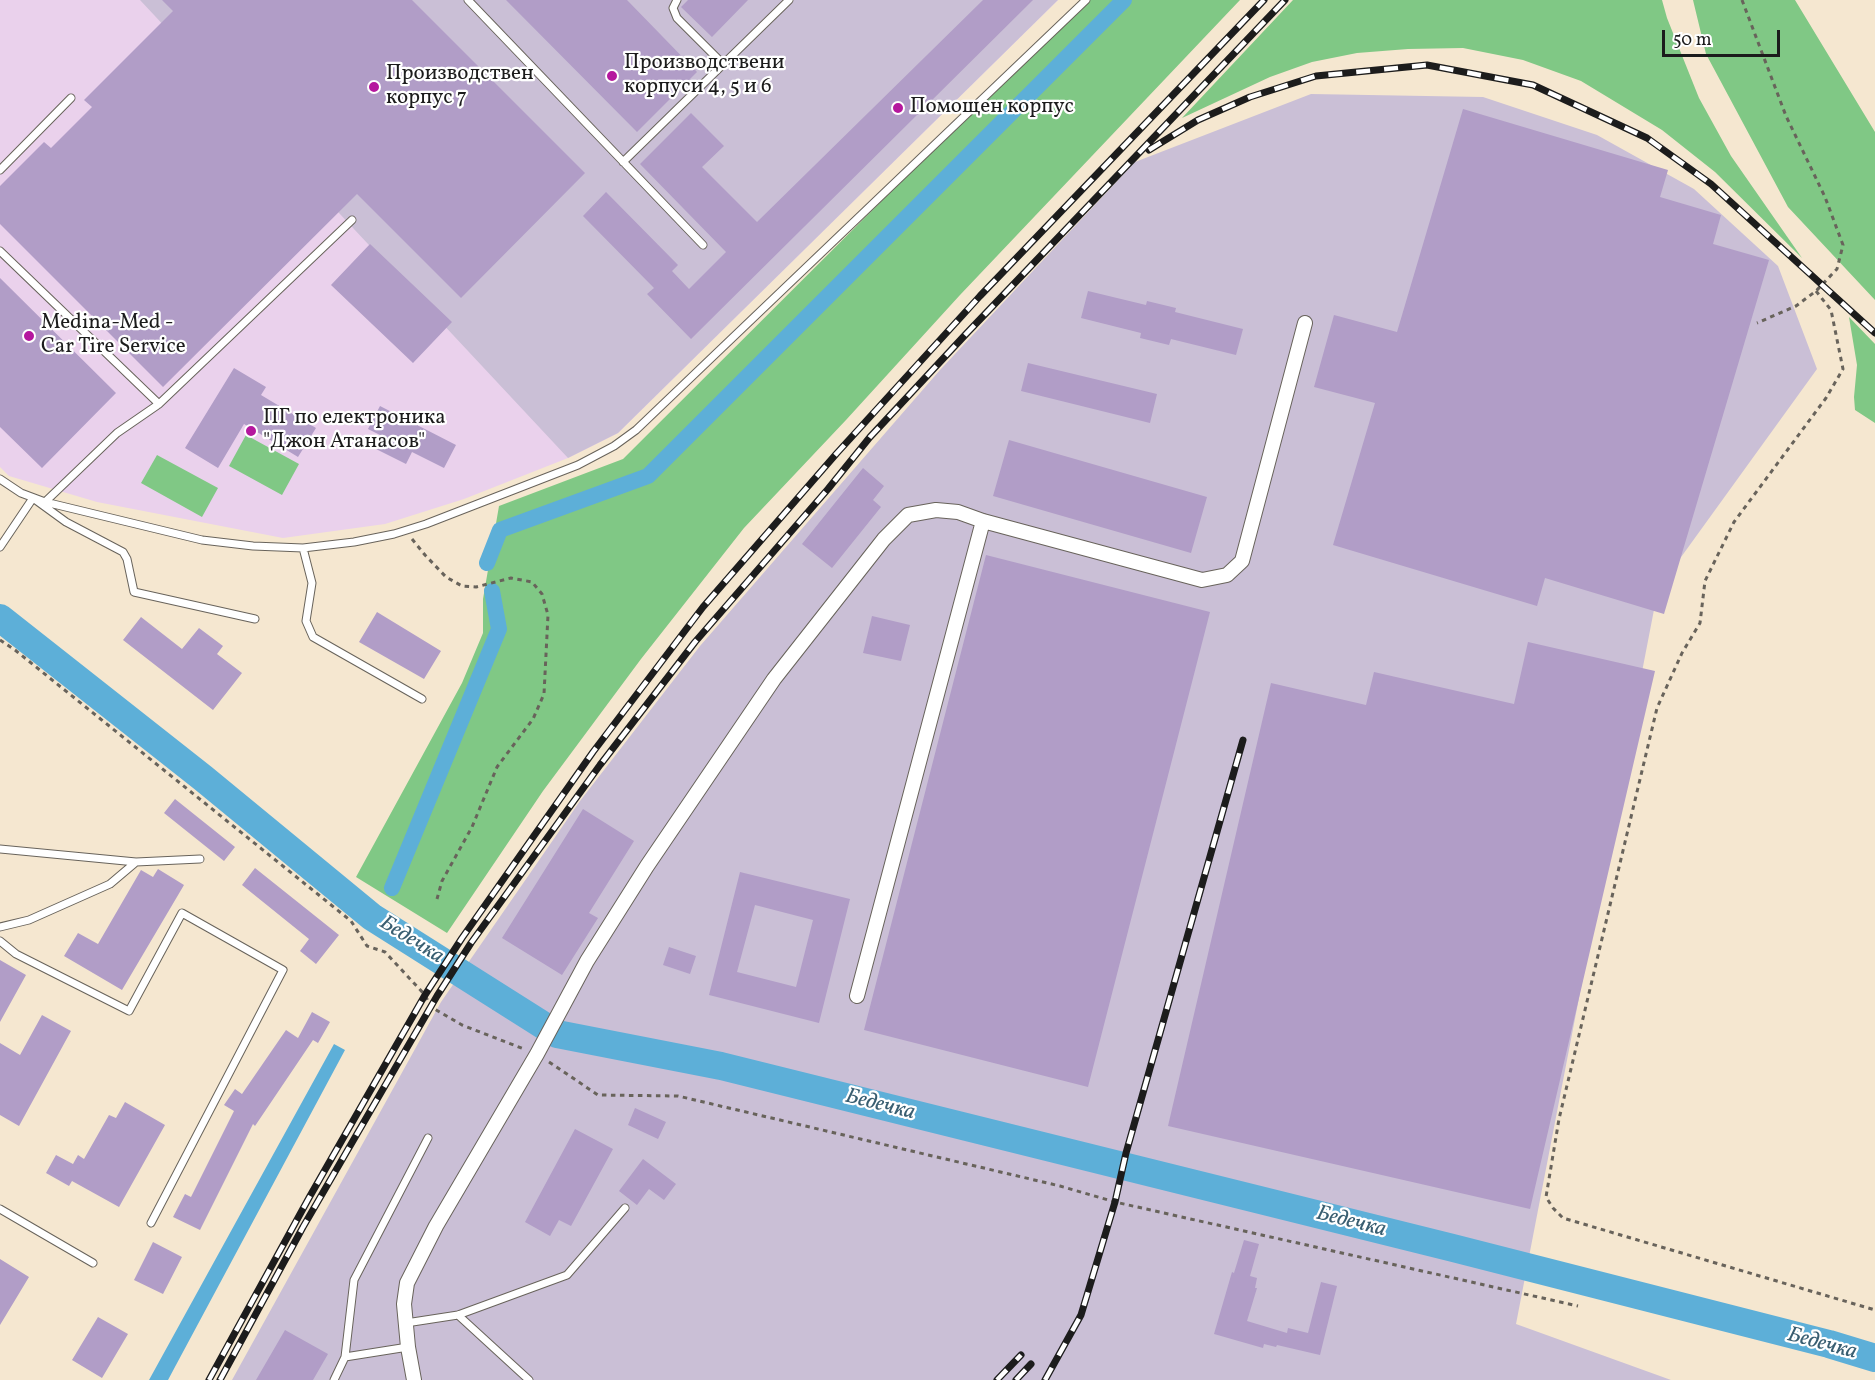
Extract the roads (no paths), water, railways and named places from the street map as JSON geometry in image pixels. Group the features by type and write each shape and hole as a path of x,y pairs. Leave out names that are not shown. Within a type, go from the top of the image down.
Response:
{"street":[{"path":"414,1380 406,1323 407,1283 436,1226 539,1049 587,961 647,866 774,679 884,539 908,515 936,510 958,512 983,521 1202,580 1227,575 1242,561 1305,323"},
{"path":"857,996 983,521"}],"lane":[{"path":"468,0 703,245"},
{"path":"677,0 673,8 677,18 723,64"},
{"path":"623,162 789,0"},
{"path":"0,479 21,493 45,502 202,540 253,546 303,548 375,538 426,524 578,465 614,446 636,430 1086,0"},
{"path":"0,170 71,99"},
{"path":"45,502 117,433 159,404 352,220"},
{"path":"0,250 159,404"},
{"path":"0,547 33,498"},
{"path":"33,498 56,516 123,552 127,559 134,592 255,619"},
{"path":"303,548 312,583 306,621 314,637 422,699"},
{"path":"0,849 136,862 200,859"},
{"path":"0,927 29,920 110,884 136,862"},
{"path":"0,941 16,954 129,1011 182,913 283,970 151,1223"},
{"path":"334,1380 345,1357 354,1280 428,1138"},
{"path":"406,1323 458,1315 567,1275 625,1208"},
{"path":"0,1209 93,1263"},
{"path":"458,1315 529,1380"},
{"path":"345,1357 408,1347"}],"water":[{"path":"334,1044 345,1050 168,1380 149,1380"}],"waterway":[{"path":"487,563 500,530 648,476 1124,0"},
{"path":"392,888 499,629 492,591"},
{"name":"Бедечка","path":"0,618 203,778 372,917 557,1034 721,1066 1453,1248 1829,1344 1875,1358"}],"railway":[{"path":"209,1380 310,1196 425,995 462,938 593,752 703,607 837,453 980,296 1264,0"},
{"path":"220,1380 303,1227 437,996 471,943 600,765 695,642 828,489 870,437 1285,0"},
{"path":"1149,150 1198,120 1250,97 1316,76 1427,65 1533,85 1647,138 1711,184 1875,333"},
{"path":"1045,1380 1081,1315 1115,1202 1126,1153 1243,740"},
{"path":"997,1380 1021,1355"},
{"path":"1016,1380 1031,1364"}],"place":[{"name":"Производствени корпуси 4, 5 и 6","path":"612,76"},
{"name":"Производствeн корпус 7","path":"374,87"},
{"name":"Помощен корпус","path":"898,108"},
{"name":"Medina-Med - Car Tire Service","path":"29,336"},
{"name":"ПГ по електроника \"Джон Атанасов\"","path":"251,431"}]}
